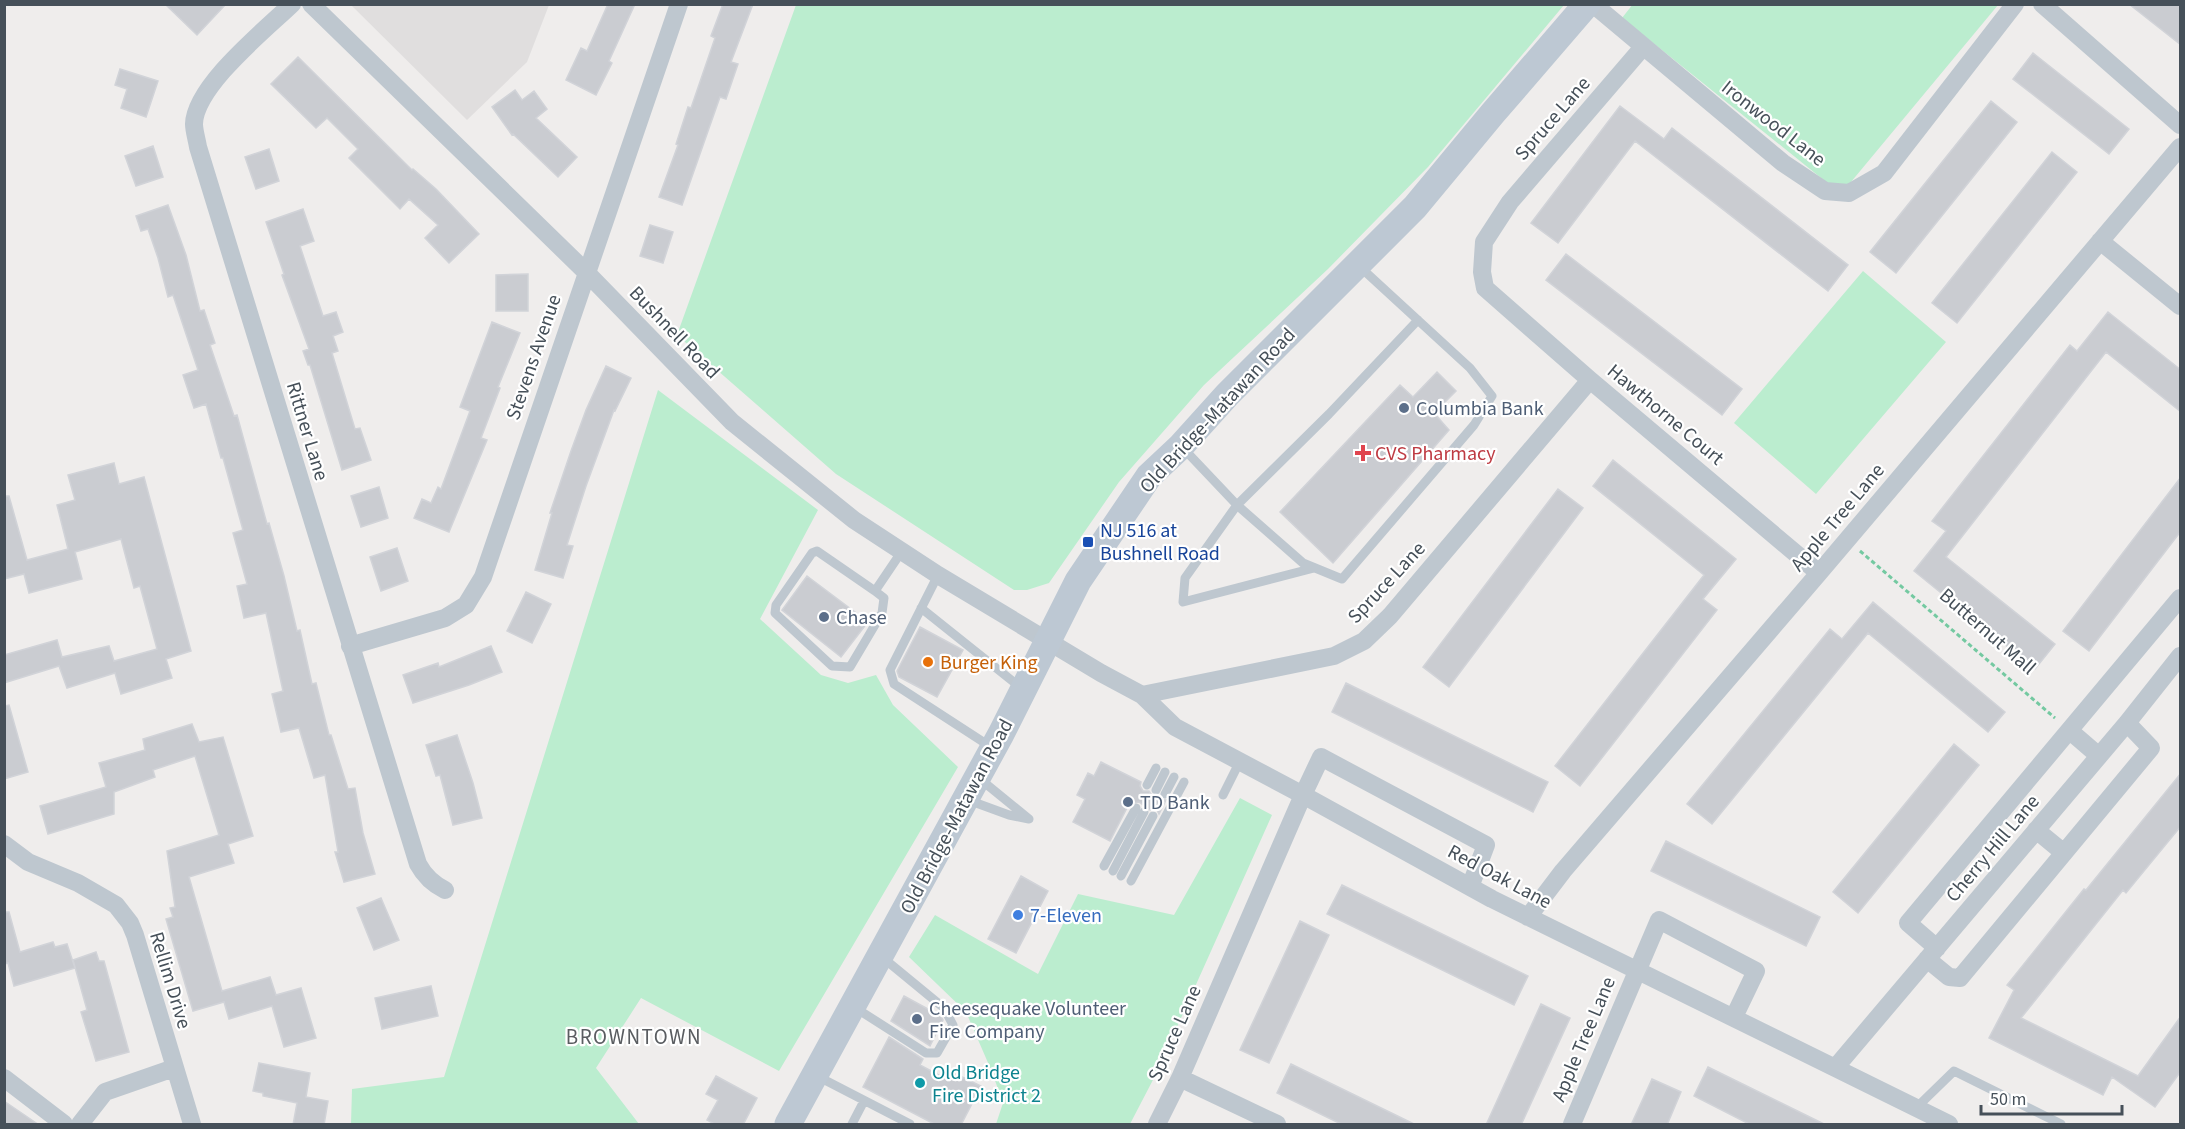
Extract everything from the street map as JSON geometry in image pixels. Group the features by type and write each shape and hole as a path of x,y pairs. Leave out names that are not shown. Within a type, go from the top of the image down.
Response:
{"main road":[{"name":"Old Bridge-Matawan Road","path":"788,1125 993,749 1078,581 1149,476 1415,207 1587,4"}],"street":[{"name":"Rittner Lane","path":"292,4 221,72 202,97 194,123 198,147 418,864 424,875 445,890"},
{"name":"Bushnell Road","path":"311,4 586,272 732,422 854,520 1048,640"},
{"name":"Stevens Avenue","path":"350,645 445,618 466,606 483,578 678,4"},
{"name":"Ironwood Lane","path":"1593,4 1783,163 1825,191 1849,193 1884,173 2015,4"},
{"path":"2042,4 2181,125"},
{"name":"Spruce Lane","path":"1485,288 1482,272 1484,242 1510,202 1643,47"},
{"name":"Apple Tree Lane","path":"1528,917 1563,871 2181,147"},
{"path":"2100,241 2181,306"},
{"name":"Hawthorne Court","path":"1485,288 1590,380 1819,573"},
{"name":"Spruce Lane","path":"1142,695 1334,656 1364,641 1390,616 1590,380"},
{"path":"2127,723 2151,747 1960,978 1949,977 1908,923 2181,598"},
{"name":"Red Oak Lane","path":"1048,640 1142,695 1175,727 1470,887 1949,1125"},
{"name":"Cherry Hill Lane","path":"1835,1068 2181,656"},
{"path":"2070,731 2099,756"},
{"name":"Spruce Lane","path":"1156,1125 1180,1078 1321,757 1486,844 1470,887"},
{"path":"2036,830 2064,853"},
{"name":"Rellim Drive","path":"4,844 28,862 78,882 116,905 130,923 192,1125"},
{"path":"1637,970 1659,920 1756,971 1734,1017"},
{"name":"Apple Tree Lane","path":"1572,1125 1637,970"},
{"path":"80,1125 105,1092 174,1068"},
{"path":"4,1078 64,1125"},
{"path":"1180,1078 1277,1125"}],"lane":[{"path":"1181,446 1238,505 1303,563 1341,579 1474,425 1492,396 1470,368 1358,264"},
{"path":"1314,568 1183,602 1185,578 1238,505 1418,320"},
{"path":"817,551 875,591 884,598 882,613 850,667 832,666 775,613 776,605 812,553 817,551"},
{"path":"875,591 902,551"},
{"path":"938,574 890,670 894,684 993,749"},
{"path":"921,608 1023,690"},
{"path":"1223,795 1240,761"},
{"path":"1165,772 1156,790 1165,772"},
{"path":"1131,881 1184,782"},
{"path":"972,788 1029,819 1009,815 972,788"},
{"path":"1144,812 1113,871 1144,812"},
{"path":"853,1006 926,1053 937,1053 953,1024 944,1008 880,955"},
{"path":"1916,1108 1954,1071 2061,1125"},
{"path":"815,1075 910,1125"},
{"path":"852,1125 864,1101"}],"path":[{"name":"Butternut Mall","path":"1847,540 2070,731"}],"shaded area":[{"path":"351,5 549,5 527,62 467,120"}],"green space":[{"path":"796,4 1564,5 1428,167 1328,269 1204,385 1119,482 1049,583 1027,590 1014,590 836,474 677,335"},
{"path":"1633,4 1998,5 1841,194 1622,18"},
{"path":"1863,271 1946,342 1816,494 1734,423"},
{"path":"658,390 818,510 760,619 821,675 848,683 876,675 893,705 958,767 779,1071 641,998 596,1068 639,1124 351,1124 352,1089 444,1077"},
{"path":"1240,798 1272,815 1155,1076 1130,1124 996,1124 1003,1103 966,1012 909,957 935,915 1038,974 1078,894 1174,915"}],"building":[{"path":"165,4 226,4 197,35"},
{"path":"608,4 635,4 609,61 612,63 596,95 566,80 581,48 587,51"},
{"path":"723,4 753,4 731,62 738,64 726,99 720,97 682,205 659,197 678,145 676,144 688,107 691,108 715,38 711,36"},
{"path":"2129,4 2181,4 2181,45"},
{"path":"2033,53 2129,129 2109,154 2013,79"},
{"path":"298,57 412,170 436,189 479,234 449,263 425,238 438,225 409,199 400,209 349,158 358,149 327,118 316,128 271,84"},
{"path":"120,69 158,81 146,117 121,108 127,89 115,85"},
{"path":"515,90 522,100 534,91 547,109 536,118 577,157 558,177 512,135 492,107"},
{"path":"1991,101 2017,122 1896,273 1870,252"},
{"path":"1620,106 1664,139 1672,128 1848,265 1828,291 1635,141 1558,243 1531,223"},
{"path":"153,146 163,177 136,186 125,156"},
{"path":"269,149 279,181 256,189 245,157"},
{"path":"2052,152 2077,172 1957,323 1932,303"},
{"path":"168,205 186,255 200,311 204,310 215,343 210,345 234,416 237,415 284,576 297,631 300,630 312,684 316,683 329,735 331,735 348,789 355,788 363,833 375,874 344,882 335,852 338,852 325,775 314,778 299,728 281,732 272,694 283,691 266,613 244,618 237,586 247,584 233,533 243,530 206,404 194,408 183,375 198,370 173,295 168,297 148,229 141,231 136,216"},
{"path":"303,209 314,241 300,246 323,316 336,312 343,332 333,336 338,351 332,353 355,429 360,428 371,460 342,470 310,365 303,351 309,349 282,275 284,274 266,222"},
{"path":"650,225 673,232 663,263 640,256"},
{"path":"1566,254 1742,389 1722,415 1546,280"},
{"path":"528,274 528,311 496,311 496,275"},
{"path":"2108,312 2181,370 2181,412 2106,352 1946,557 2055,644 2035,669 1914,571 1946,531 1932,521 2070,345 2077,351"},
{"path":"492,322 520,333 498,387 500,388 481,438 487,440 449,532 414,518 422,499 431,503 438,487 441,489 470,411 460,407"},
{"path":"606,366 631,378 614,410 586,486 567,545 573,546 563,578 535,570 552,513 550,513 571,451"},
{"path":"1437,372 1456,391 1434,413 1449,430 1333,563 1280,512 1400,385 1413,397"},
{"path":"1613,460 1736,559 1703,599 1717,610 1580,786 1555,766 1704,575 1593,486"},
{"path":"114,463 119,484 144,477 191,651 166,659 172,678 121,694 115,673 67,688 59,666 4,683 4,655 57,640 62,657 109,646 114,661 157,649 140,586 134,588 121,539 75,552 82,579 29,593 24,574 4,579 4,496 9,496 27,560 68,549 57,505 75,500 68,475"},
{"path":"2181,477 2181,531 2089,651 2063,631"},
{"path":"379,487 388,518 361,527 351,496"},
{"path":"1558,489 1583,508 1449,687 1423,667"},
{"path":"397,548 408,581 381,591 370,557"},
{"name":"Chase","path":"807,576 868,622 841,657 782,610"},
{"path":"526,592 551,604 532,643 507,631"},
{"path":"1873,602 2005,712 1988,732 1868,633 1712,824 1687,804 1830,629 1842,639"},
{"name":"Burger King","path":"920,627 963,650 937,697 899,677 897,671"},
{"path":"491,646 502,672 413,703 403,675 438,663 439,667"},
{"path":"1346,683 1548,782 1533,812 1332,712"},
{"path":"9,705 28,772 4,779 4,706"},
{"path":"192,724 199,742 223,737 253,836 228,844 234,863 189,877 222,991 270,977 276,995 301,988 316,1038 284,1047 272,1006 229,1019 224,1002 193,1011 166,919 173,917 170,908 175,907 167,851 219,835 195,756 153,770 155,777 114,792 114,814 48,834 40,806 106,787 99,763 145,750 143,739"},
{"path":"457,735 482,818 453,825 440,775 436,776 426,745"},
{"path":"1954,744 1979,765 1858,913 1833,892"},
{"name":"TD Bank","path":"1101,762 1141,782 1140,786 1143,791 1149,791 1152,796 1159,796 1161,800 1166,800 1159,814 1157,810 1150,810 1139,802 1129,804 1110,841 1073,822 1085,799 1077,795 1088,773 1094,776"},
{"path":"2181,773 2181,826 2126,893 2123,890 2021,1018 2138,1076 2181,1016 2181,1071 2155,1107 2112,1077 2103,1095 1989,1038 2014,990 2007,985"},
{"path":"1666,841 1820,917 1806,946 1651,871"},
{"name":"7-Eleven","path":"1021,876 1048,891 1016,953 988,939"},
{"path":"1342,885 1528,976 1514,1005 1327,914"},
{"path":"381,898 399,940 374,950 357,908"},
{"path":"4,912 9,912 20,952 53,942 55,947 67,944 75,968 14,986 8,963 4,964"},
{"path":"1300,921 1329,935 1269,1063 1240,1050"},
{"path":"96,952 99,961 104,961 129,1052 96,1061 81,1012 87,1010 73,960"},
{"path":"431,986 438,1016 382,1029 375,998"},
{"name":"Cheesequake Volunteer Fire Company","path":"904,996 941,1016 943,1020 930,1046 891,1021"},
{"path":"1541,1004 1570,1018 1521,1125 1486,1125"},
{"name":"Old Bridge Fire District 2","path":"889,1037 923,1059 920,1065 948,1080 952,1072 981,1086 961,1125 936,1125 863,1087"},
{"path":"259,1063 310,1073 306,1097 328,1101 324,1125 293,1125 297,1103 263,1096 263,1093 253,1091"},
{"path":"1291,1064 1416,1125 1343,1125 1277,1093"},
{"path":"1708,1067 1826,1125 1751,1125 1694,1096"},
{"path":"716,1076 757,1098 743,1125 716,1125 707,1120 718,1100 706,1094"},
{"path":"1652,1079 1681,1092 1667,1125 1631,1125"},
{"path":"4,1101 39,1125 4,1125"}],"place":[{"name":"Columbia Bank","path":"1404,408"},
{"name":"CVS Pharmacy","path":"1363,453"},
{"name":"NJ 516 at Bushnell Road","path":"1088,542"},
{"name":"Chase","path":"824,617"},
{"name":"Burger King","path":"928,662"},
{"name":"TD Bank","path":"1128,802"},
{"name":"7-Eleven","path":"1018,915"},
{"name":"Cheesequake Volunteer Fire Company","path":"917,1019"},
{"name":"Old Bridge Fire District 2","path":"920,1083"}],"district":[{"name":"BROWNTOWN","path":"634,1037"}]}
